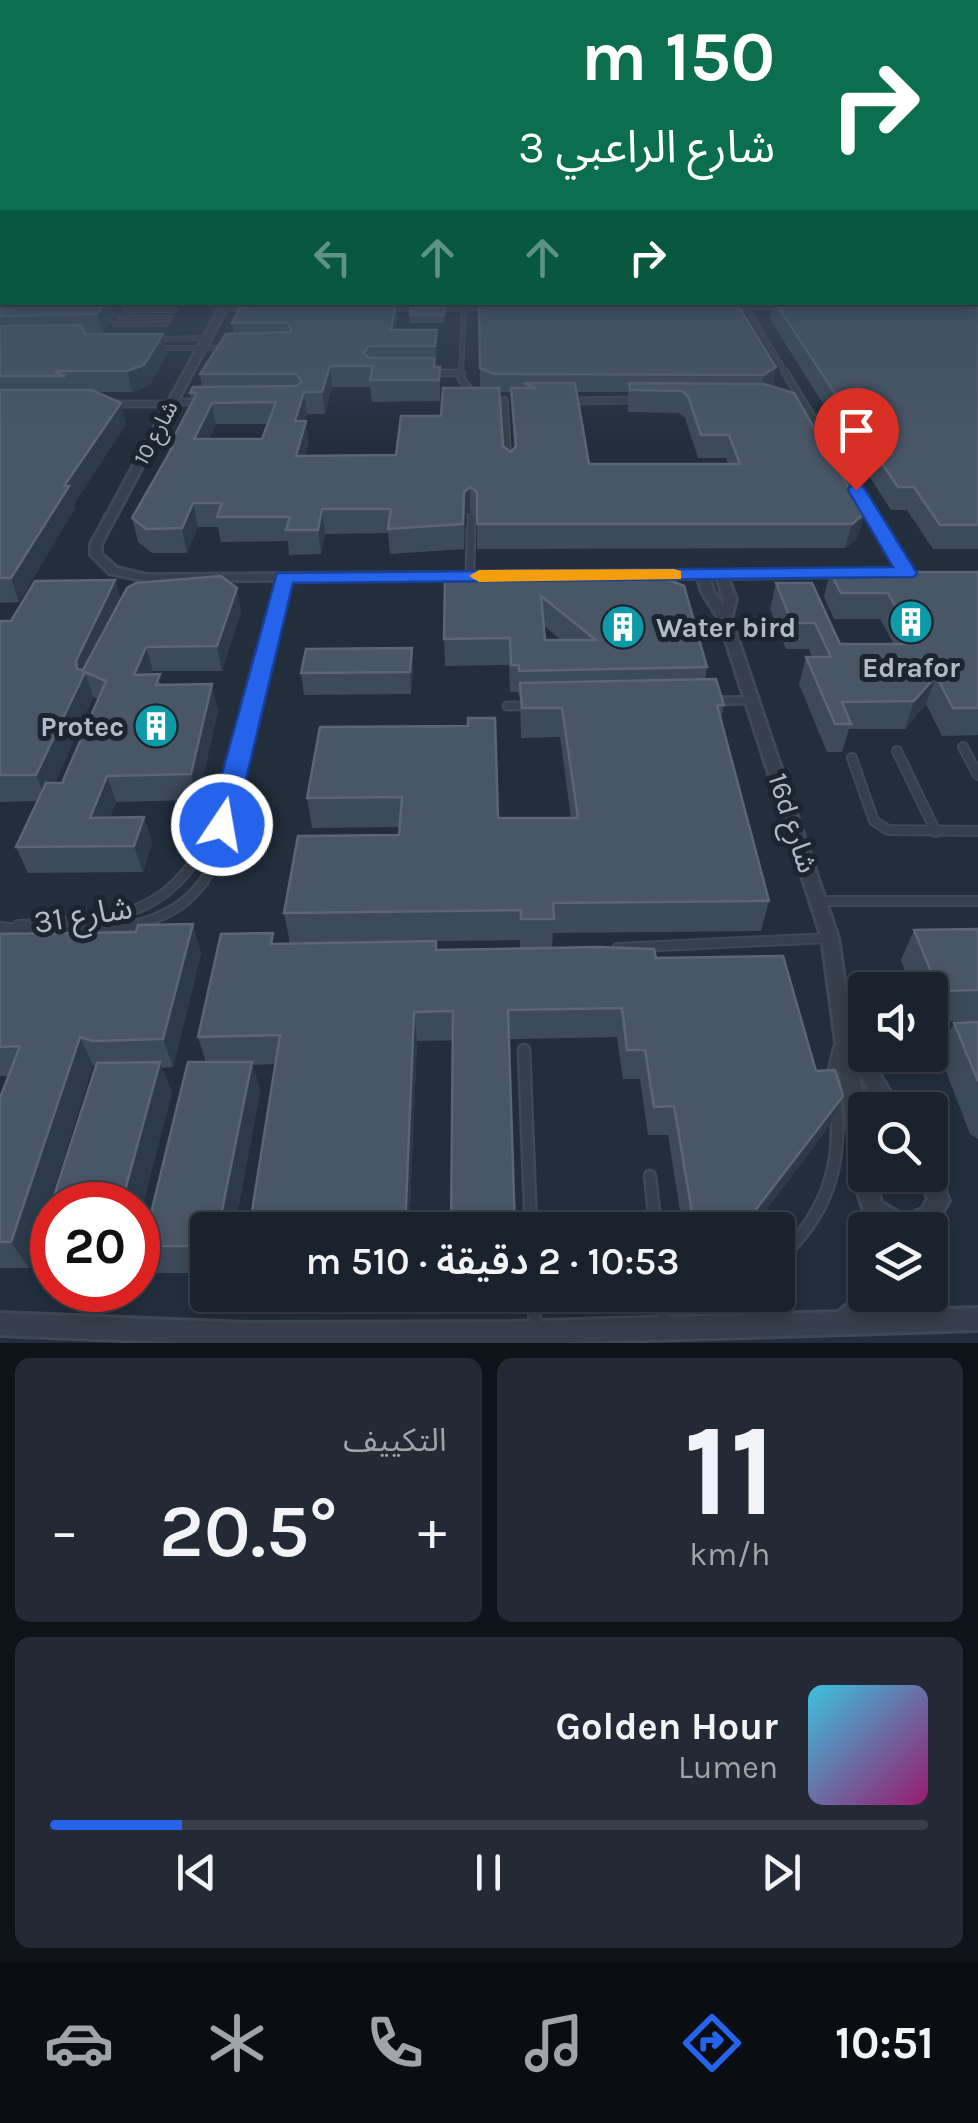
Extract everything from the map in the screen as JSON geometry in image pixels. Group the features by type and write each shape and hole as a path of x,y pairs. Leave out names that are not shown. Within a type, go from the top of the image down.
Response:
{"street":[{"name":"شارع 10","path":"188,578 128,576 102,564 96,544 220,315"},
{"path":"888,573 925,573"},
{"path":"626,575 870,574"},
{"path":"188,578 606,575"},
{"name":"16d شارع","path":"703,575 708,592 725,619 830,938 865,1184 874,1212"},
{"name":"16d شارع","path":"722,575 730,600 725,619"},
{"name":"16d شارع","path":"844,1031 881,1092"},
{"path":"873,1208 903,1226 929,1216 939,1201 936,1192"},
{"path":"843,1322 856,1312"},
{"path":"0,1324 250,1334 535,1332 978,1319"}],"lane":[{"path":"157,339 172,315"},
{"path":"464,315 464,386 480,396"},
{"path":"751,315 907,573"},
{"path":"119,318 170,318"},
{"path":"114,324 166,324"},
{"path":"138,339 237,348"},
{"path":"146,349 204,343"},
{"path":"425,373 462,373"},
{"path":"495,399 513,401"},
{"path":"783,399 802,399"},
{"path":"504,400 509,469"},
{"path":"571,400 648,400"},
{"path":"114,404 203,402"},
{"path":"470,576 471,517"},
{"path":"226,800 284,577"},
{"path":"182,592 188,578"},
{"path":"714,701 752,700"},
{"path":"507,706 545,705"},
{"path":"963,747 978,775"},
{"path":"898,751 936,832"},
{"path":"852,758 874,821 892,832 978,831"},
{"name":"شارع 31","path":"0,927 111,929 141,923 170,910 194,892 210,871 226,800"},
{"name":"شارع 31","path":"0,927 112,918 160,899 185,880 202,858 226,800"},
{"path":"818,901 978,901"},
{"path":"603,948 830,938"},
{"path":"795,1243 806,1232 836,1174 841,1142 832,1080 844,1031"},
{"path":"524,1050 530,1212"},
{"path":"650,1176 654,1212"},
{"path":"534,1312 535,1332"},
{"path":"663,1312 664,1326"}],"building":[{"path":"236,315 394,315 391,330 437,330 435,346 369,346 363,353 369,358 434,358 434,367 440,367 439,380 370,380 373,366 330,366 322,392 304,392 295,421 306,421 296,456 396,455 401,416 441,416 443,388 499,388 503,446 511,452 516,446 511,388 536,388 524,383 575,383 589,464 740,464 729,435 701,435 688,396 682,391 630,390 629,383 764,384 794,393 864,514 852,524 477,524 477,492 470,487 464,492 463,524 388,529 391,509 322,509 318,530 286,530 290,517 217,517 222,503 193,503 182,528 146,529 132,518 172,448 168,448 197,393 190,393 193,387 296,386 302,382 296,374 200,374 226,334 292,332 288,323 232,323","holes":["276,402 262,439 194,439 212,403"]},
{"path":"479,315 744,315 776,367 763,375 494,374 480,368"},
{"path":"783,315 978,315 978,525 940,525 914,487 898,487"},
{"path":"81,325 85,334 163,334 144,365 127,371 0,376 0,326"},
{"path":"0,390 92,390 121,403 64,486 69,486 11,578 0,578"},
{"path":"539,570 540,577 574,579 573,574 653,573 684,586 707,667 519,671 519,665 511,665 510,638 444,639 445,578 507,578 506,571","holes":["541,596 596,640 545,640"]},
{"path":"830,572 978,572 978,708 953,708 936,676 914,701 842,702 851,724 835,724 806,657 831,657 815,623 792,623 776,583 812,583 840,644 916,644 888,593 841,593"},
{"path":"221,576 237,588 217,646 146,647 134,675 160,674 156,685 212,684 191,774 107,776 90,818 144,817 134,846 16,847 46,783 62,783 106,681 85,672 36,775 0,775 0,621 11,621 35,581 115,580 76,661 77,669 83,670 127,588 136,583"},
{"path":"412,648 410,672 301,673 306,649"},
{"path":"716,679 724,705 717,705 769,901 553,903 554,919 521,919 521,910 284,913 298,836 399,835 402,797 307,798 320,727 468,726 468,718 495,718 498,818 578,818 562,708 522,708 520,683"},
{"path":"193,924 163,1039 93,1041 80,1037 11,1242 0,1242 0,1098 20,1046 0,1047 0,934 136,932 138,925"},
{"path":"978,929 978,990 948,991 948,972 931,972 914,930"},
{"path":"273,933 271,944 436,941 436,950 598,947 654,949 656,958 783,956 816,1071 835,1070 843,1096 754,1212 692,1212 674,1106 654,1107 645,1050 627,1050 622,1008 508,1010 514,1212 451,1212 453,1011 414,1012 406,1212 252,1212 280,1035 198,1037 221,934"},
{"path":"978,1022 978,1081 954,1023"},
{"path":"160,1062 127,1182 58,1182 97,1063"},
{"path":"188,1062 252,1062 222,1212 190,1212 190,1246 160,1246 159,1182"}],"slow traffic":[{"path":"479,576 674,575"}],"place":[{"name":"Edrafor","path":"911,622"},
{"name":"Water bird","path":"623,627"},
{"name":"Protec","path":"156,726"}],"route":[{"path":"222,825 284,577 907,573 856,490"}]}
